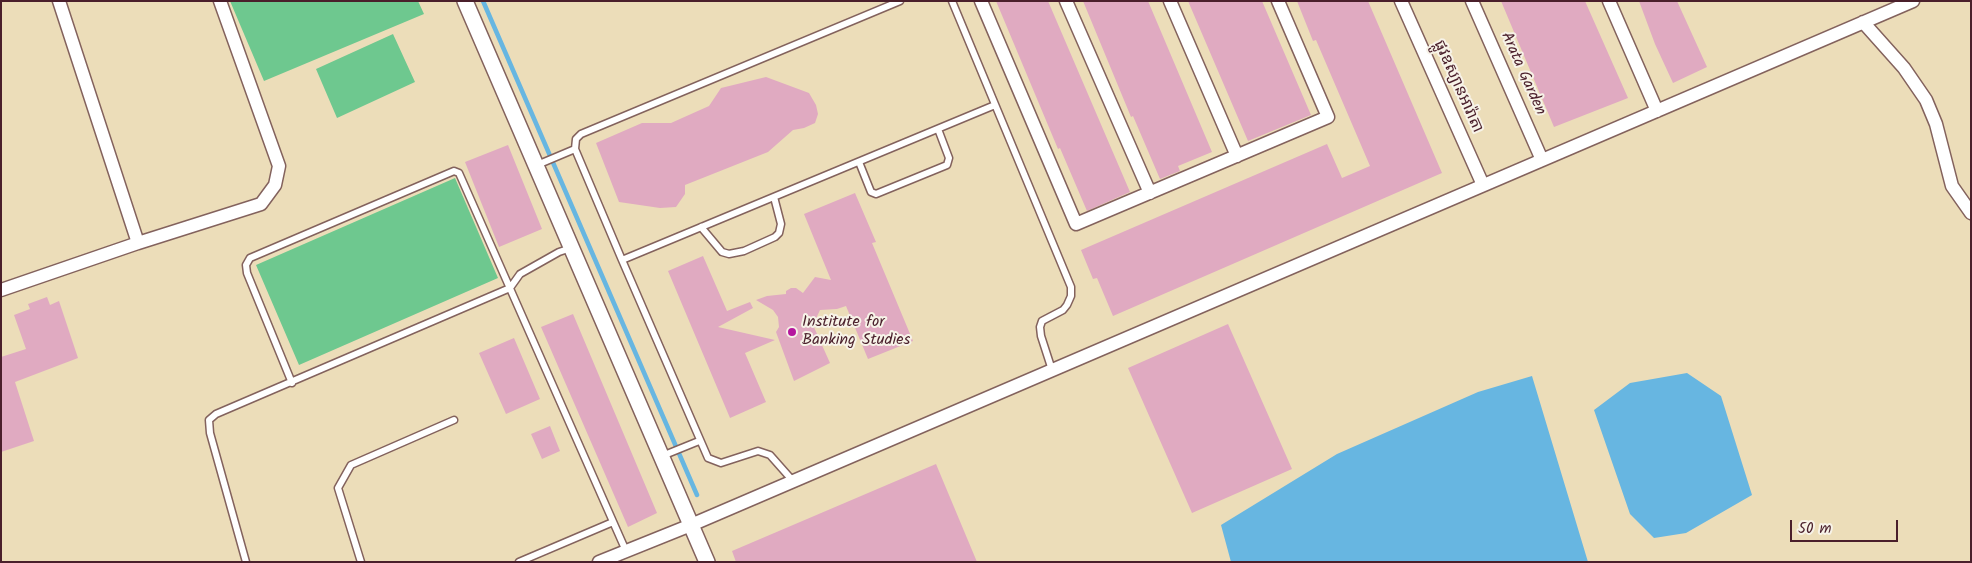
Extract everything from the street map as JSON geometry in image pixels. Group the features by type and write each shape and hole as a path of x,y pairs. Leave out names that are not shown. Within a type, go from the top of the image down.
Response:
{"street":[{"path":"59,1 138,243"},
{"path":"1,290 138,243 261,204 275,184 279,166 220,1"},
{"path":"465,1 539,164 572,248 665,455 707,562"},
{"path":"981,1 1076,224 1328,117 1278,1"},
{"path":"1066,1 1150,193"},
{"path":"1170,1 1237,156"},
{"name":"ផ្លូវឧស្យានអារ៉ាតា","path":"1401,1 1482,185"},
{"name":"Arata Garden","path":"1472,1 1542,160"},
{"path":"1610,1 1657,111"},
{"path":"599,562 691,525 1913,1"},
{"path":"1863,22 1904,68 1926,100 1936,124 1952,186 1971,213"}],"lane":[{"path":"793,481 770,455 758,451 721,463 708,458 699,441 575,149 576,139 581,134 900,1"},
{"path":"952,1 1071,287 1071,296 1067,305 1063,310 1042,321 1040,327 1052,370"},
{"path":"622,260 995,105"},
{"path":"859,162 871,192 876,194 947,165 949,158 938,129"},
{"path":"539,164 575,149"},
{"path":"292,383 247,273 246,265 250,258 454,171 459,173 626,551"},
{"path":"701,227 722,252 729,254 744,251 775,237 779,232 781,224 774,197"},
{"path":"246,562 210,433 209,420 216,414 510,288 520,274 559,252 572,248"},
{"path":"361,562 338,488 351,465 454,420"},
{"path":"665,455 699,441"},
{"path":"519,562 613,522"}],"green space":[{"path":"230,1 418,1 424,14 264,81"},
{"path":"393,34 415,82 337,118 316,69"},
{"path":"455,178 498,278 299,365 256,265"}],"water":[{"path":"1687,373 1721,396 1752,495 1686,533 1654,538 1630,514 1594,410 1630,383"},
{"path":"1532,376 1588,562 1231,562 1221,525 1337,454 1478,392"}],"building":[{"path":"996,1 1048,1 1130,192 1087,211 1060,148 1058,149"},
{"path":"1083,1 1148,1 1212,152 1178,166 1180,171 1160,179 1133,116 1131,117"},
{"path":"1188,1 1262,1 1311,115 1248,141"},
{"path":"1297,1 1368,1 1442,173 1113,316 1097,278 1093,279 1081,250 1327,144 1342,178 1370,166 1316,40 1313,41"},
{"path":"1501,1 1585,1 1628,98 1554,127"},
{"path":"1639,1 1677,1 1707,67 1673,83 1655,44"},
{"path":"766,77 809,93 816,105 818,114 815,123 793,130 768,152 685,185 685,194 676,207 660,208 619,202 596,143 642,123 671,123 709,106 721,88"},
{"path":"508,145 542,229 499,247 465,162"},
{"path":"855,193 876,242 872,243 913,341 868,359 846,306 837,309 820,310 813,325 830,363 794,381 776,332 779,327 778,317 773,310 756,300 767,296 786,294 786,291 791,288 796,288 803,293 815,277 831,280 804,214"},
{"path":"703,256 727,311 750,302 753,308 718,327 775,340 745,353 766,402 730,418 668,271"},
{"path":"47,297 50,305 59,301 78,358 15,382 34,441 1,452 1,357 26,349 14,315 30,309 28,304"},
{"path":"573,314 657,513 628,527 541,327"},
{"path":"1228,324 1292,469 1192,513 1128,368"},
{"path":"514,338 540,399 506,414 479,353"},
{"path":"550,426 560,451 542,459 531,434"},
{"path":"936,464 977,562 736,562 732,551"}],"waterway":[{"path":"483,1 697,495"}],"place":[{"name":"Institute for Banking Studies","path":"792,332"}]}
